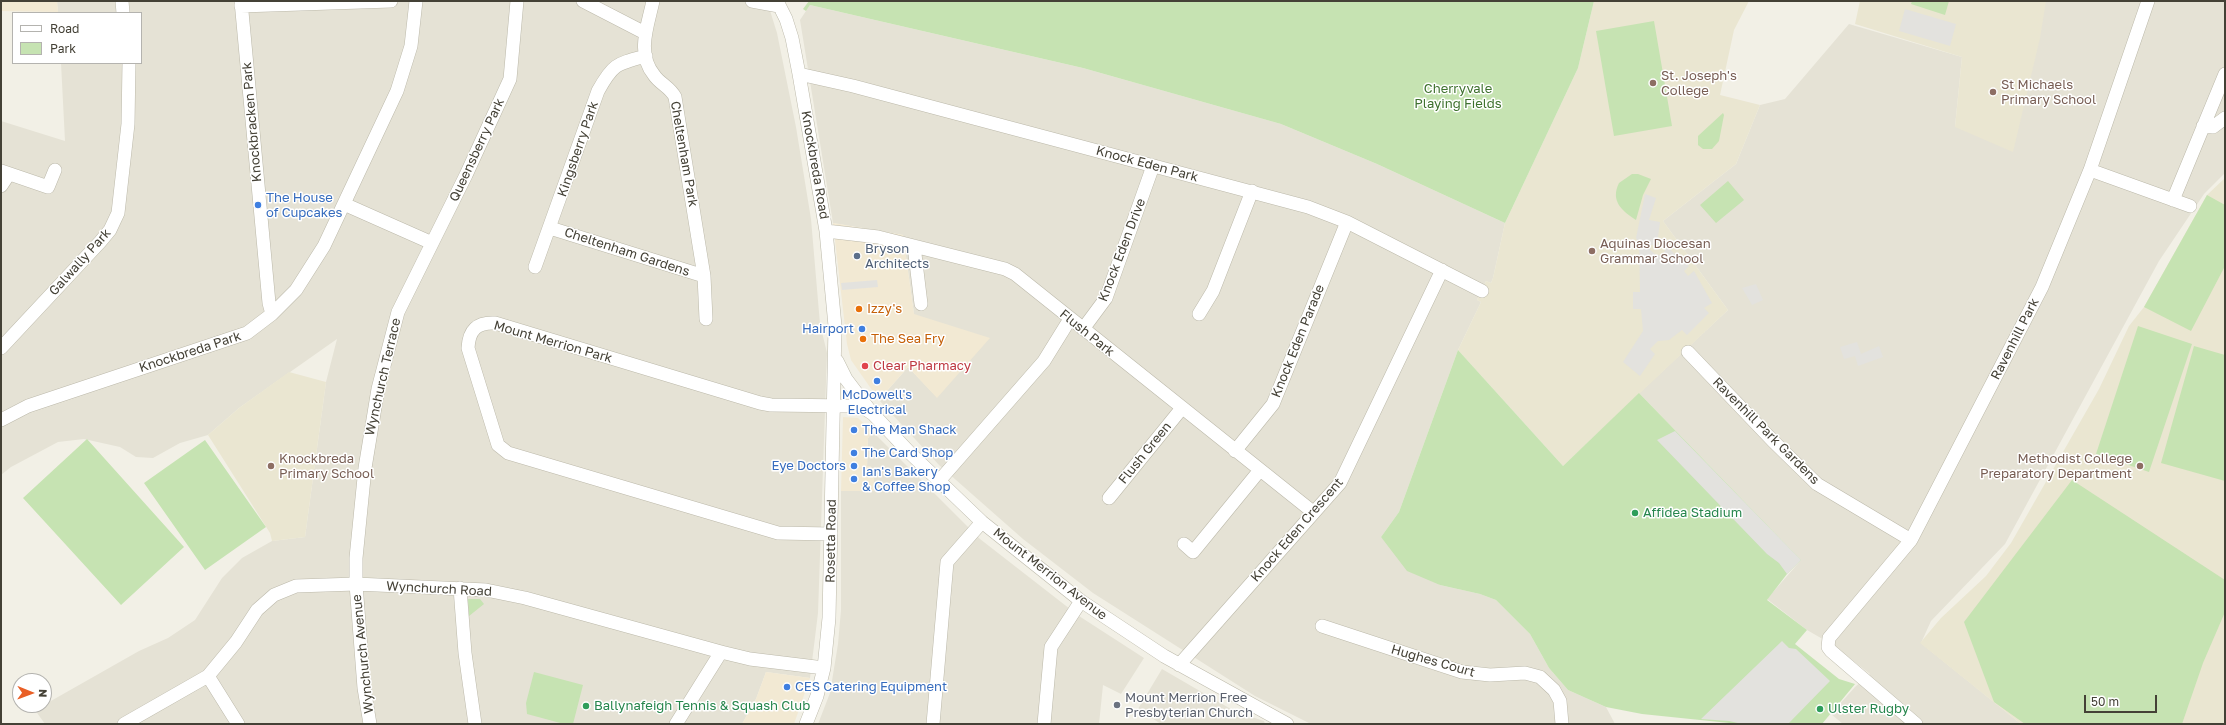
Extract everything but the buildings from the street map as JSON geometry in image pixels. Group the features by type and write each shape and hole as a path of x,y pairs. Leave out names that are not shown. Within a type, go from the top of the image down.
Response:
{"street":[{"path":"122,1 123,12"},
{"path":"241,3 391,1"},
{"name":"Knockbreda Park","path":"1,420 28,406 247,333 272,314 296,290 315,262 397,91 411,46 416,1"},
{"name":"Queensberry Park","path":"408,291 466,175 510,79 517,1"},
{"path":"583,1 645,33"},
{"name":"Cheltenham Park","path":"653,1 645,33 646,56 654,75 672,91 675,97 704,276 706,319"},
{"name":"Knockbreda Road","path":"752,1 778,4 786,18 792,38 826,231 835,355"},
{"name":"Ravenhill Park","path":"1916,724 1836,656 1828,647 1828,638 1911,540 2042,287 2090,170 2148,1"},
{"name":"Knockbracken Park","path":"241,3 269,303 272,314"},
{"name":"Kingsberry Park","path":"535,267 598,91 606,77 616,65 646,56"},
{"name":"Galwally Park","path":"1,348 100,242 110,230 118,213 128,124 129,64"},
{"name":"Knock Eden Park","path":"799,74 853,86 1308,207 1347,222 1482,290"},
{"path":"2173,200 2225,74"},
{"path":"2203,126 2213,127 2225,118"},
{"name":"Knock Eden Drive","path":"1083,329 1106,298 1153,166"},
{"path":"1,186 5,173 48,187 55,170"},
{"path":"2090,170 2190,206"},
{"path":"1199,314 1213,291 1252,191"},
{"path":"344,204 432,243"},
{"name":"Knock Eden Parade","path":"1235,451 1272,404 1347,222"},
{"name":"Cheltenham Gardens","path":"550,228 704,276"},
{"name":"Flush Park","path":"826,231 878,237 1010,272 1313,512"},
{"path":"914,246 921,304"},
{"name":"Knock Eden Crescent","path":"1179,665 1340,483 1347,472 1442,270"},
{"name":"Wynchurch Terrace","path":"356,584 357,535 371,428 393,328 408,291"},
{"path":"940,481 1044,361 1070,319"},
{"name":"Mount Merrion Park","path":"831,534 778,533 502,450 496,437 468,348 469,338 477,325 485,322 495,323 771,405 834,406"},
{"name":"Ravenhill Park Gardens","path":"1688,352 1772,440 1817,484 1911,540"},
{"path":"835,355 846,379 873,414"},
{"name":"Rosetta Road","path":"806,724 817,696 824,668 829,618 835,355"},
{"name":"Mount Merrion Avenue","path":"834,406 857,406 873,414 982,522 1081,601 1179,665 1287,724"},
{"name":"Flush Green","path":"1109,498 1182,408"},
{"path":"1184,544 1193,552 1260,470"},
{"path":"933,724 947,562 982,522"},
{"name":"Wynchurch Road","path":"124,724 208,676 236,642 257,610 274,594 296,586 356,584 486,590 525,598 721,652 750,658 824,668"},
{"name":"Wynchurch Avenue","path":"356,584 364,688 370,724"},
{"path":"460,588 465,653 475,724"},
{"path":"1044,724 1051,647 1081,601"},
{"name":"Hughes Court","path":"1322,626 1462,672 1490,675 1525,673 1540,677 1551,686 1560,701 1562,724"},
{"path":"676,724 721,652"},
{"path":"208,676 238,724"}],"shaded area":[{"path":"1,1 57,1 58,12 1,11"},
{"path":"57,1 767,1 777,33 796,127 811,219 820,324 827,353 818,613 810,678 766,672 756,699 742,724 45,724 37,713 52,713 52,700 139,651 168,638 195,620 222,578 242,558 272,541 305,537 326,382 337,339 239,408 208,435 180,443 153,458 136,457 120,447 84,439 58,442 11,467 1,475 1,121 65,141 61,64 142,64 142,12 58,12"},
{"name":"Aquinas Diocesan Grammar School","path":"1594,1 1749,1 1734,30 1720,95 1760,105 1736,164 1663,221 1728,310 1563,466 1458,350 1481,302 1477,300 1486,281 1491,283 1493,278 1505,223 1578,68"},
{"name":"St Michaels Primary School","path":"1860,1 2046,1 2040,38 2013,152 1955,127 1962,57 1855,24"},
{"path":"2045,1 2225,1 2225,173 2204,194 2159,261 2005,544 1931,621 1921,643 2021,724 1843,724 1831,714 1855,687 1870,674 1833,645 1807,630 1767,599 1801,560 1639,393 1728,310 1663,221 1736,164 1760,105 1785,99 1849,24 1962,57 1955,127 2042,14"},
{"path":"810,5 1083,68 1281,124 1377,164 1505,223 1493,278 1491,283 1486,281 1477,300 1481,302 1458,350 1399,512 1381,537 1440,585 1480,594 1496,600 1530,634 1549,668 1568,690 1606,707 1615,724 1311,724 1255,696 1093,593 1023,539 939,465 879,400 908,367 937,397 914,314 903,235 833,223 800,20"},
{"path":"1905,9 1956,24 1950,46 1899,31"},
{"name":"Methodist College Preparatory Department","path":"2225,178 2225,724 2021,724 1920,643 1941,618 1986,576 2011,543 2099,389 2129,326 2144,307 2207,195"},
{"path":"1645,194 1656,198 1649,220 1660,222 1657,245 1650,245 1650,250 1655,254 1662,256 1667,247 1689,266 1684,271 1688,276 1694,271 1712,303 1704,308 1709,313 1687,335 1682,330 1669,340 1658,341 1650,349 1655,354 1640,376 1623,362 1643,331 1641,309 1633,309 1633,292 1640,292 1639,244 1636,238"},
{"path":"833,223 903,235 914,314 990,338 937,398 908,367 879,400 851,360 847,344"},
{"path":"877,280 878,287 842,290 841,283"},
{"path":"1756,284 1763,300 1752,305 1742,288"},
{"path":"1857,342 1861,354 1879,346 1883,357 1858,366 1855,356 1844,359 1840,347"},
{"name":"Knockbreda Primary School","path":"289,372 326,382 305,537 272,541 270,533 208,435 239,408"},
{"path":"843,417 858,418 873,432 868,438 867,466 871,466 871,471 874,474 874,491 841,491"},
{"path":"1675,431 1801,560 1787,574 1779,563 1767,554 1657,440"},
{"path":"873,432 980,539 1079,616 1144,658 1121,694 1103,685 1099,724 818,724 830,693 838,644 841,610 841,491 874,491 871,471 867,466 868,438"},
{"path":"1782,641 1789,648 1796,649 1830,681 1788,724 1742,724 1729,721 1701,719"},
{"path":"1162,669 1236,712 1264,721 1265,724 1161,724 1138,709"},
{"path":"766,672 810,678 794,724 742,724 756,699"}],"green space":[{"name":"Cherryvale Playing Fields","path":"809,1 1594,1 1578,68 1505,223 1377,164 1281,124 1083,68 810,5 806,11 803,9"},
{"path":"1912,1 1949,1 1945,15 1911,4"},
{"path":"1654,21 1672,126 1614,136 1596,31"},
{"path":"1723,113 1724,115 1719,141 1712,149 1703,149 1698,145 1698,136"},
{"path":"1632,174 1638,174 1651,179 1643,195 1636,220 1622,209 1616,195 1619,183"},
{"path":"1728,181 1744,200 1716,223 1700,205"},
{"path":"2207,195 2225,205 2225,266 2191,331 2144,307"},
{"path":"2138,326 2192,344 2149,472 2096,454"},
{"path":"2194,346 2225,355 2225,481 2161,463"},
{"name":"Affidea Stadium","path":"1458,350 1563,466 1639,393 1801,560 1787,574 1767,600 1807,630 1795,644 1839,679 1855,684 1822,724 1739,724 1642,714 1606,707 1568,690 1549,668 1530,634 1496,600 1480,594 1440,585 1407,571 1381,537 1399,512"},
{"path":"87,439 184,547 121,605 23,498"},
{"path":"205,440 266,527 205,570 144,483"},
{"path":"2072,480 2225,580 2225,612 2203,663 2182,724 2025,724 1994,702 1964,622"},
{"path":"468,599 480,599 484,604 469,616"},
{"path":"534,672 583,685 573,724 564,724 527,714 526,703"}],"place":[{"name":"St. Joseph's College","path":"1653,83"},
{"name":"St Michaels Primary School","path":"1993,92"},
{"name":"The House of Cupcakes","path":"258,205"},
{"name":"Aquinas Diocesan Grammar School","path":"1592,251"},
{"name":"Bryson Architects","path":"857,256"},
{"name":"Izzy's","path":"859,309"},
{"name":"Hairport","path":"862,329"},
{"name":"The Sea Fry","path":"863,339"},
{"name":"Clear Pharmacy","path":"865,366"},
{"name":"McDowell's Electrical","path":"877,381"},
{"name":"The Man Shack","path":"854,430"},
{"name":"The Card Shop","path":"854,453"},
{"name":"Knockbreda Primary School","path":"271,466"},
{"name":"Eye Doctors","path":"854,466"},
{"name":"Methodist College Preparatory Department","path":"2140,466"},
{"name":"Ian's Bakery & Coffee Shop","path":"854,479"},
{"name":"Affidea Stadium","path":"1635,513"},
{"name":"CES Catering Equipment","path":"787,687"},
{"name":"Mount Merrion Free Presbyterian Church","path":"1117,705"},
{"name":"Ballynafeigh Tennis & Squash Club","path":"586,706"},
{"name":"Ulster Rugby","path":"1820,709"}]}
